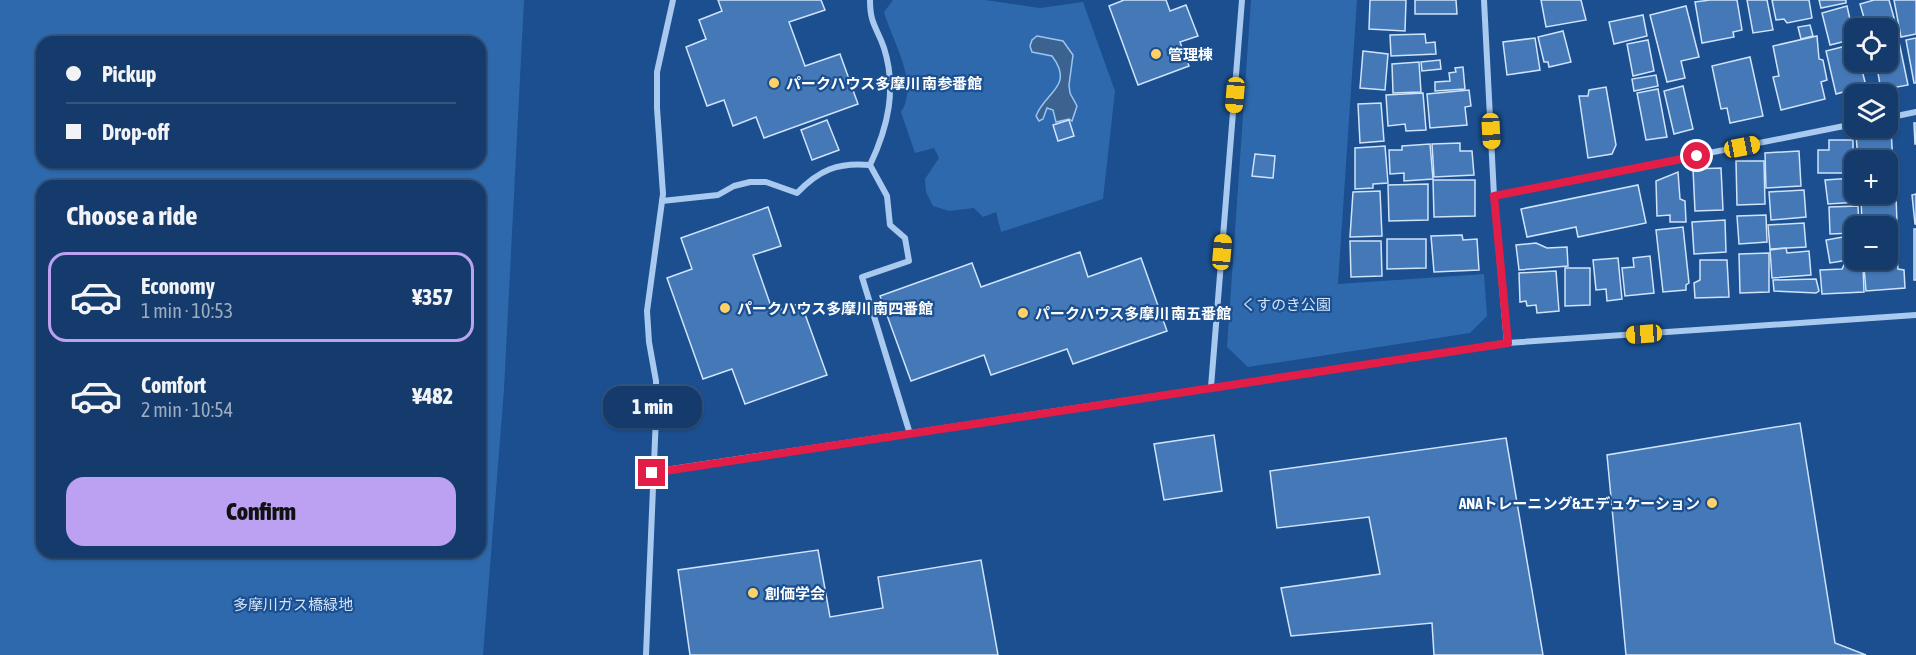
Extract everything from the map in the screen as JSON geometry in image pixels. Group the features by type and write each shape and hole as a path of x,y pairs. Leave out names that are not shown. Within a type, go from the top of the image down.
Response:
{"street":[{"path":"646,655 656,381 649,342 647,310 662,201 657,72 673,0"},
{"path":"870,0 870,20 884,47 891,82 891,104 881,142 870,165"},
{"path":"1211,387 1242,0"},
{"path":"1484,0 1494,196 1508,343"},
{"path":"1898,115 1916,112"},
{"path":"1494,196 1844,126"},
{"path":"662,201 701,199 750,182 766,182 798,193 824,169 838,164 870,165"},
{"path":"870,165 887,196 890,225 905,238 909,261 862,277 910,434"},
{"path":"639,474 1508,343 1916,315"}],"green space":[{"name":"多摩川ガス橋緑地","path":"0,0 524,0 504,389 483,655 0,655"},
{"path":"893,0 985,0 1040,8 1083,2 1115,91 1103,199 1001,232 996,212 983,217 974,208 949,211 933,206 926,192 925,179 939,158 934,148 915,153 901,112 906,101 906,75 884,12"},
{"name":"くすのき公園","path":"1251,0 1357,0 1338,284 1484,274 1487,316 1470,333 1248,367 1227,347"}],"shaded area":[{"path":"1037,36 1063,41 1073,55 1069,85 1070,93 1077,106 1072,121 1069,119 1056,122 1053,110 1047,108 1043,119 1039,121 1036,116 1056,88 1060,75 1052,56 1032,52 1030,46 1032,40"}],"building":[{"name":"パークハウス多摩川 南参番館","path":"718,0 821,0 825,10 789,22 805,66 840,54 858,104 764,138 756,117 733,126 724,100 707,106 686,47 706,39 699,20 722,11"},
{"name":"管理棟","path":"1124,0 1166,0 1170,11 1186,5 1198,36 1180,42 1189,66 1138,85 1109,6"},
{"path":"1370,0 1406,0 1405,31 1369,29"},
{"path":"1415,0 1456,0 1457,14 1415,14"},
{"path":"1541,0 1581,0 1586,20 1546,27"},
{"path":"1737,0 1742,30 1733,32 1734,37 1702,43 1695,2"},
{"path":"1747,0 1767,0 1773,30 1753,33"},
{"path":"1772,0 1809,0 1812,18 1787,23 1784,19 1776,20"},
{"path":"1819,0 1846,0 1846,3 1821,8"},
{"path":"1874,0 1889,0 1894,18 1864,18 1860,4"},
{"path":"1894,0 1916,0 1916,34 1901,37"},
{"path":"1686,6 1699,57 1681,61 1685,78 1667,82 1650,15"},
{"path":"1847,6 1850,18 1844,18 1844,42 1830,45 1822,13"},
{"path":"1643,15 1647,36 1614,44 1609,22"},
{"path":"1810,25 1813,36 1801,39 1798,27"},
{"path":"1563,31 1571,62 1549,67 1548,62 1544,62 1538,37"},
{"path":"1425,34 1426,43 1435,42 1436,54 1391,56 1390,35"},
{"path":"1817,36 1819,59 1823,60 1827,80 1821,82 1825,99 1781,110 1773,77 1779,76 1773,46"},
{"path":"1898,37 1908,85 1898,87 1898,84 1880,84 1878,72 1898,72"},
{"path":"1535,38 1540,70 1507,75 1503,42"},
{"path":"1916,38 1916,83 1914,83 1906,40"},
{"path":"1648,40 1654,71 1633,76 1627,44"},
{"path":"1844,46 1844,72 1862,72 1866,84 1844,84 1844,92 1836,94 1826,51"},
{"path":"1363,51 1388,54 1385,90 1360,88"},
{"path":"1750,57 1763,116 1730,123 1727,108 1721,109 1712,66"},
{"path":"1440,60 1441,69 1422,71 1421,62"},
{"path":"1419,62 1421,92 1393,93 1392,64"},
{"path":"1463,67 1465,89 1435,91 1435,82 1450,81 1449,73 1456,72 1455,68"},
{"path":"1656,75 1658,86 1634,91 1632,79"},
{"path":"1683,86 1693,129 1674,134 1664,91"},
{"path":"1606,87 1616,145 1612,154 1588,158 1579,96 1588,96 1589,90"},
{"path":"1658,89 1667,137 1646,140 1637,93"},
{"path":"1469,90 1471,106 1465,107 1467,125 1430,128 1427,94"},
{"path":"1423,93 1426,130 1406,131 1405,124 1388,126 1386,95"},
{"path":"1381,103 1384,141 1360,143 1358,104"},
{"path":"827,120 839,150 812,160 801,130"},
{"path":"1069,120 1074,136 1058,141 1053,125"},
{"path":"1914,123 1916,123 1916,144 1915,144"},
{"path":"1856,138 1892,138 1892,150 1857,150"},
{"path":"1829,140 1853,140 1853,150 1844,150 1844,173 1818,173 1818,150 1829,150"},
{"path":"1460,143 1460,151 1472,151 1474,175 1434,177 1432,144"},
{"path":"1430,144 1433,179 1404,181 1404,173 1390,174 1389,150 1402,150 1402,146"},
{"path":"1385,146 1388,183 1373,184 1373,188 1355,189 1355,148"},
{"path":"1799,151 1801,186 1766,188 1765,153"},
{"path":"1255,154 1275,156 1273,178 1252,176"},
{"path":"1736,161 1764,161 1765,204 1737,205"},
{"path":"1721,168 1723,210 1695,211 1693,169"},
{"path":"1678,172 1680,199 1685,201 1686,222 1670,222 1670,215 1657,216 1656,181"},
{"path":"1844,179 1844,203 1828,204 1825,180"},
{"path":"1433,180 1475,180 1475,216 1434,217"},
{"path":"1428,184 1428,220 1389,221 1388,185"},
{"path":"1638,185 1646,223 1578,237 1576,227 1527,237 1521,209"},
{"path":"1804,190 1806,217 1771,220 1769,192"},
{"path":"1380,191 1382,236 1350,237 1353,192"},
{"path":"1916,194 1916,224 1915,224 1912,195"},
{"path":"1861,204 1896,204 1897,216 1862,216"},
{"path":"1858,206 1858,216 1844,216 1844,233 1830,234 1829,207"},
{"name":"パークハウス多摩川 南四番館","path":"768,207 781,246 753,255 773,312 801,303 827,375 745,404 732,369 703,379 667,278 692,269 681,238"},
{"path":"1766,215 1767,242 1739,244 1737,216"},
{"path":"1725,220 1726,252 1694,254 1692,222"},
{"path":"1804,223 1806,247 1770,249 1768,225"},
{"path":"1683,227 1689,283 1686,285 1686,290 1663,292 1656,230"},
{"path":"1914,229 1916,229 1916,280 1914,280"},
{"path":"1462,235 1463,240 1477,239 1479,270 1434,272 1431,236"},
{"path":"1844,237 1844,261 1830,263 1826,240"},
{"path":"1387,239 1426,239 1426,268 1387,269"},
{"path":"1350,241 1381,241 1382,276 1351,277"},
{"path":"1536,243 1547,248 1567,247 1568,266 1519,270 1516,245"},
{"path":"1786,248 1787,253 1809,251 1811,275 1772,278 1770,250"},
{"name":"パークハウス多摩川 南五番館","path":"1080,252 1088,277 1141,258 1167,331 1073,364 1067,349 991,375 984,355 911,381 880,296 972,263 981,287"},
{"path":"1769,253 1769,292 1740,293 1739,254"},
{"path":"1650,256 1654,293 1625,296 1622,268 1634,267 1633,258"},
{"path":"1618,258 1622,299 1607,301 1606,289 1596,290 1593,260"},
{"path":"1700,260 1727,260 1729,297 1695,298 1694,283 1700,280"},
{"path":"1844,265 1844,270 1863,270 1864,292 1822,294 1820,270 1842,269"},
{"path":"1565,268 1590,268 1590,305 1565,306"},
{"path":"1864,270 1904,270 1905,288 1866,291"},
{"path":"1556,271 1559,311 1537,313 1536,305 1527,306 1526,301 1520,302 1519,273"},
{"path":"1816,279 1819,291 1816,293 1774,291 1773,280"},
{"name":"ANAトレーニング&エデュケーション","path":"1800,423 1835,643 1866,655 1626,655 1607,455"},
{"path":"1214,435 1222,491 1164,500 1154,444"},
{"path":"1506,438 1543,655 1434,655 1432,623 1291,636 1281,588 1380,574 1369,517 1277,528 1270,471"},
{"name":"創価学会","path":"818,550 830,617 883,608 878,577 981,560 998,655 690,655 678,570"}],"place":[{"name":"管理棟","path":"1156,54"},
{"name":"パークハウス多摩川 南参番館","path":"774,83"},
{"name":"パークハウス多摩川 南四番館","path":"725,308"},
{"name":"パークハウス多摩川 南五番館","path":"1023,313"},
{"name":"ANAトレーニング&エデュケーション","path":"1712,503"},
{"name":"創価学会","path":"753,593"}],"route":[{"path":"652,473 1508,343 1494,196 1697,156"}]}
